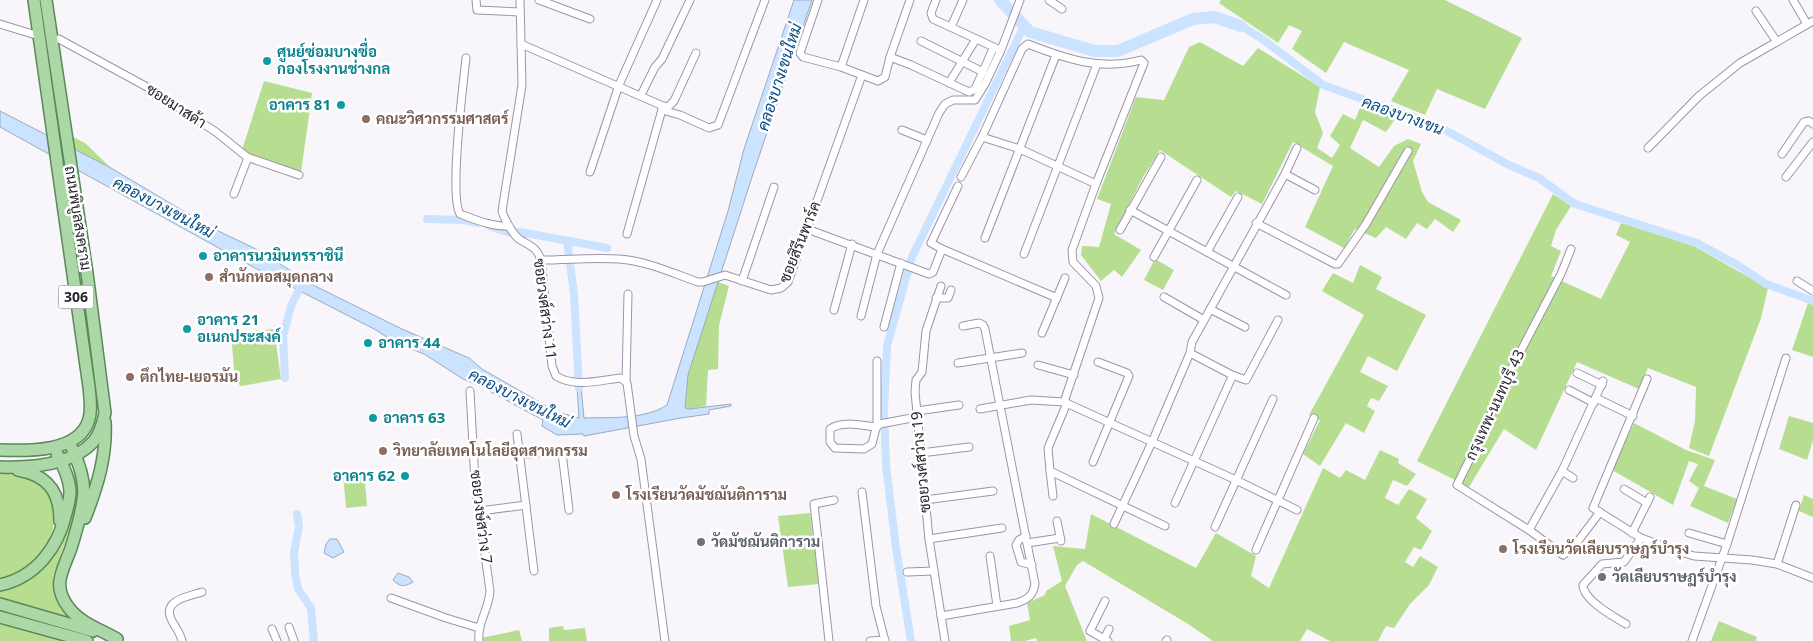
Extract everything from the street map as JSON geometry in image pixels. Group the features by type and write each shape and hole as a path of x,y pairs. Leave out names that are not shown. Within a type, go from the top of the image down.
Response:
{"main road":[{"name":"ถนนพิบูลสงคราม","path":"34,0 56,168 89,387 90,409 87,425 79,435 69,442"},
{"name":"ถนนพิบูลสงคราม","path":"2,467 33,465 60,460 75,454 93,442 99,434 105,413 87,273 46,0"},
{"path":"70,549 91,502 102,468 106,438 105,413"},
{"path":"0,450 37,450 69,442 75,454 83,481 83,498 70,549 60,574 59,590 69,608 77,617 120,640"},
{"path":"0,585 15,581 42,563 55,544 64,522 70,491 66,472 54,447"},
{"path":"2,467 37,475 50,486 60,510 60,526 55,544"},
{"path":"0,604 120,640"},
{"path":"0,617 86,641"}],"street":[{"path":"476,0 477,10 520,12"},
{"path":"513,231 502,211 522,85 520,0"},
{"path":"538,0 590,19"},
{"path":"590,172 619,85 657,0"},
{"path":"641,96 655,67 662,59 690,0"},
{"path":"521,44 619,85 663,108 709,128 718,125 765,0"},
{"path":"818,0 800,53 804,57 841,67 878,81 885,77 910,0"},
{"path":"841,67 864,0"},
{"path":"936,0 933,19 1001,50"},
{"path":"951,27 964,0"},
{"path":"861,316 877,254 939,113 945,104 953,100 975,100 986,84 1020,0"},
{"path":"1049,0 1062,9"},
{"path":"1648,148 1698,96 1740,63 1810,22 1793,0"},
{"path":"1756,11 1777,42"},
{"path":"0,24 39,36"},
{"name":"ซอยมาสด้า","path":"52,39 59,39 144,85 216,132 247,157 299,175"},
{"path":"949,83 976,39"},
{"path":"921,42 983,72"},
{"path":"961,177 982,137 1022,49 1028,44 1056,55 1097,64 1123,65 1141,60 1144,62 1072,250 1073,262 1096,286 1099,298 1066,403 1048,448 1053,496"},
{"path":"890,57 971,91 975,89 992,50"},
{"path":"663,108 673,104 696,53"},
{"path":"985,238 1056,55"},
{"path":"466,58 456,184 457,209 460,214 469,218 513,231"},
{"path":"1024,254 1097,64"},
{"name":"ซอยสิรีนพาร์ค","path":"541,260 571,258 619,259 653,266 698,282 725,275 771,290 782,288 788,282 862,75"},
{"path":"627,234 663,108"},
{"path":"1782,154 1804,122 1808,121 1813,124"},
{"path":"902,130 927,140"},
{"path":"982,137 1020,149 1096,184"},
{"path":"1786,177 1813,142"},
{"path":"1114,524 1152,442 1190,353 1192,342 1256,223 1285,174 1297,148"},
{"path":"1256,223 1338,264 1366,224 1408,151"},
{"path":"234,194 248,160 247,157"},
{"path":"1120,230 1162,157"},
{"path":"1285,174 1315,190"},
{"path":"1154,257 1197,180"},
{"path":"742,280 774,186"},
{"path":"958,186 931,241 942,249 1057,298"},
{"path":"1207,252 1238,196"},
{"path":"1130,210 1286,295"},
{"path":"807,229 932,274 942,249"},
{"name":"ซอยวงศ์สว่าง 11","path":"513,231 534,246 539,253 552,366 556,376 566,381 579,383 621,378 626,381"},
{"path":"834,310 852,244"},
{"name":"กรุงเทพ-นนทบุรี 43","path":"1529,530 1457,485 1485,428 1504,383 1561,274 1571,249"},
{"path":"884,327 901,263"},
{"path":"1042,333 1064,278"},
{"path":"1797,281 1813,291"},
{"name":"ซอยวงศ์สว่าง 19","path":"941,286 926,331 922,372 916,380 915,392 929,539 945,641"},
{"path":"936,298 948,298 951,290"},
{"path":"628,294 626,381 634,436 641,465 665,641"},
{"path":"1164,297 1204,320"},
{"path":"1210,310 1245,327"},
{"path":"1190,353 1246,380 1278,320"},
{"path":"941,616 1017,603 1028,599 1034,592 1036,584 985,329 983,325 979,324 963,326"},
{"path":"958,363 1022,353"},
{"path":"1692,641 1727,544 1786,358"},
{"path":"877,362 877,427 872,444 864,449 835,448 830,442 830,430 834,426 858,425 877,427 880,424 958,405"},
{"path":"1093,462 1129,376 1128,373 1098,362"},
{"path":"1038,365 1074,375"},
{"path":"1577,373 1603,383 1562,472 1529,530 1563,555 1575,545 1600,512"},
{"path":"1175,503 1230,379"},
{"path":"1647,379 1593,508 1641,538 1694,556 1752,560 1777,564 1813,578"},
{"path":"1568,390 1633,416"},
{"name":"ซอยวงษ์สว่าง 7","path":"470,391 473,461 490,591 490,600 479,628 479,641"},
{"path":"1215,527 1273,399"},
{"path":"980,408 1031,400 1066,403 1236,480 1297,510"},
{"path":"1256,550 1314,418"},
{"path":"517,434 534,571"},
{"path":"921,453 969,447"},
{"path":"519,455 559,450 562,453 569,510"},
{"path":"1050,470 1165,526"},
{"path":"1562,472 1574,478"},
{"path":"1624,489 1649,500 1632,533"},
{"path":"925,500 993,491"},
{"path":"862,492 876,606 885,640 870,641"},
{"path":"829,641 814,504 834,500"},
{"path":"480,511 526,505"},
{"path":"1777,564 1796,505"},
{"path":"1028,544 1061,540 1057,521"},
{"path":"929,539 1002,528"},
{"path":"1690,533 1727,544"},
{"path":"1026,536 1019,540 1016,545 1021,562 1032,565"},
{"path":"1626,624 1602,609 1587,595 1583,585 1602,564 1624,562 1641,538"},
{"path":"990,556 997,606"},
{"path":"907,572 934,571"},
{"path":"182,641 180,631 170,616 172,604 202,592"},
{"path":"391,598 479,628"},
{"path":"1105,601 1090,631 1106,640 1109,629"},
{"path":"289,627 294,641"},
{"path":"272,630 277,641"}],"green space":[{"path":"1221,0 1445,0 1522,38 1485,109 1437,89 1425,115 1391,101 1409,70 1344,42 1326,73 1292,49 1302,31 1289,25 1278,43 1219,3"},
{"path":"1200,42 1243,66 1258,48 1320,87 1315,112 1323,133 1317,148 1332,158 1340,145 1330,136 1343,114 1355,120 1361,105 1396,118 1386,132 1363,120 1350,148 1379,167 1394,146 1408,139 1421,144 1413,161 1422,192 1428,202 1461,220 1453,232 1435,219 1427,229 1417,223 1406,239 1386,227 1376,238 1355,229 1344,248 1305,227 1333,166 1293,142 1262,204 1236,191 1231,197 1160,150 1143,177 1114,234 1141,250 1122,277 1114,270 1101,281 1081,255 1082,246 1099,247 1111,204 1097,199 1136,97 1164,100 1189,47"},
{"path":"264,81 312,93 301,173 249,155 242,150"},
{"path":"73,137 85,143 111,168 74,151"},
{"path":"1553,194 1571,206 1556,230 1551,246 1561,251 1551,276 1601,299 1630,242 1616,235 1621,223 1694,246 1768,288 1761,318 1709,456 1689,448 1695,421 1696,387 1648,368 1639,389 1577,362 1536,450 1504,429 1469,487 1417,461"},
{"path":"1155,259 1174,270 1163,290 1144,280"},
{"path":"1360,265 1382,277 1376,289 1426,315 1397,371 1368,356 1360,372 1388,386 1379,401 1371,398 1367,406 1375,411 1364,433 1346,423 1320,466 1303,454 1320,420 1309,415 1364,315 1322,291 1333,273 1353,283"},
{"path":"718,282 729,286 719,325 718,369 708,370 706,406 684,408 688,375"},
{"path":"1809,300 1813,302 1813,357 1792,350"},
{"path":"274,329 281,379 241,386 235,381 231,333"},
{"path":"1789,416 1813,423 1813,440 1807,460 1779,449"},
{"path":"1634,423 1686,450 1715,460 1704,486 1737,499 1728,523 1690,506 1699,488 1689,481 1698,464 1689,461 1673,505 1612,470"},
{"path":"1380,450 1399,459 1398,463 1416,474 1407,486 1393,480 1385,498 1398,505 1409,489 1427,499 1416,518 1432,531 1421,550 1414,547 1405,562 1413,567 1420,556 1438,567 1429,585 1410,604 1394,628 1386,626 1378,641 1330,641 1307,629 1300,641 1213,641 1083,561 1077,565 1065,586 1087,641 1037,641 1036,638 1025,641 1011,641 1009,626 1030,620 1027,603 1045,595 1046,591 1062,581 1053,546 1085,549 1091,514 1196,568 1216,533 1256,556 1251,576 1269,588 1323,468 1340,478 1346,470 1365,480"},
{"path":"75,470 80,489 75,515 53,576 54,586 56,595 64,608 92,629 0,602 0,592 31,578 42,569 58,547 71,501"},
{"path":"364,471 367,506 346,508 343,473"},
{"path":"0,474 21,474 42,486 50,496 54,507 54,520 52,533 40,557 28,569 0,583"},
{"path":"1804,495 1813,499 1813,517 1799,511"},
{"path":"810,513 819,584 788,587 778,516"},
{"path":"0,620 76,641 0,641"},
{"path":"1719,621 1757,637 1756,641 1711,641"},
{"path":"563,626 564,630 585,628 587,641 549,641 549,628"},
{"path":"519,630 522,641 482,641 481,638"}],"water":[{"name":"คลองบางเขนใหม่","path":"794,0 812,0 688,375 685,408 731,404 731,406 709,410 709,414 584,436 583,434 557,435 542,426 543,420 482,387 463,379 424,354 394,342 376,330 253,267 0,127 0,111 111,168 212,228 258,250 315,286 402,329 469,358 482,369 557,412 579,418 577,387 581,387 584,418 638,415 658,410 667,405 728,211 744,149"},
{"path":"330,539 337,539 344,552 333,558 324,553 326,544"},
{"path":"398,573 409,577 413,582 405,585 398,584 393,580"}],"waterway":[{"name":"คลองบางเขน","path":"1000,0 1030,32 1095,51 1118,51 1193,19 1214,17 1241,26"},
{"path":"911,641 896,548 886,465 884,408 887,346 912,257 1024,26"},
{"name":"คลองบางเขน","path":"1241,26 1261,38 1323,85 1436,125 1509,165 1539,178 1575,204 1697,243 1736,264 1766,284 1813,301"},
{"path":"427,219 464,220 478,223"},
{"path":"491,227 511,233 520,232 607,248"},
{"path":"567,241 574,294 579,388"},
{"path":"285,378 283,336 291,306 303,282"},
{"path":"297,514 299,526 294,553 295,573 298,589 311,608 314,641"}],"place":[{"name":"ศูนย์ซ่อมบางซื่อ กองโรงงานช่างกล","path":"267,61"},
{"name":"อาคาร 81","path":"341,105"},
{"name":"คณะวิศวกรรมศาสตร์","path":"366,119"},
{"name":"อาคารนวมินทรราชินี","path":"203,256"},
{"name":"สำนักหอสมุดกลาง","path":"209,277"},
{"name":"อาคาร 21 อเนกประสงค์","path":"187,329"},
{"name":"อาคาร 44","path":"368,343"},
{"name":"ตึกไทย-เยอรมัน","path":"130,377"},
{"name":"อาคาร 63","path":"373,418"},
{"name":"วิทยาลัยเทคโนโลยีอุตสาหกรรม","path":"383,451"},
{"name":"อาคาร 62","path":"405,476"},
{"name":"โรงเรียนวัดมัชฌันติการาม","path":"616,495"},
{"name":"วัดมัชฌันติการาม","path":"701,542"},
{"name":"โรงเรียนวัดเลียบราษฏร์บำรุง","path":"1503,549"},
{"name":"วัดเลียบราษฏร์บำรุง","path":"1602,577"}]}
